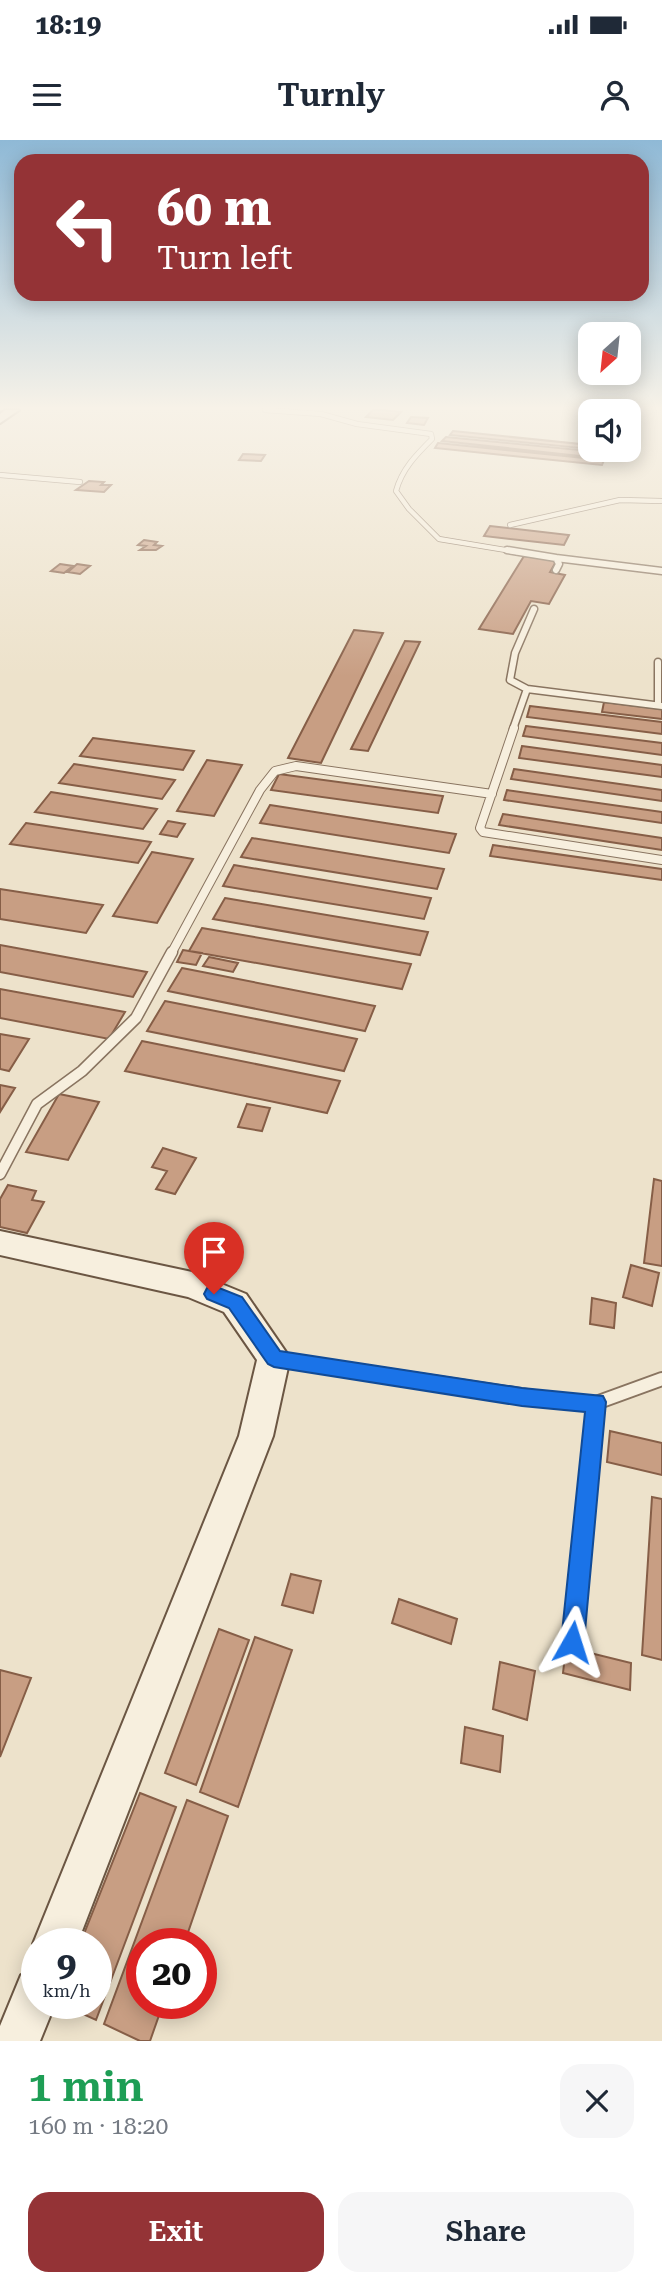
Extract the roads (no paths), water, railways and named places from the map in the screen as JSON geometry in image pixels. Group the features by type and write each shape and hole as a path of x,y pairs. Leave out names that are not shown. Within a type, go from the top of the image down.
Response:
{"street":[{"path":"0,1243 146,1273 203,1289 235,1303 274,1358 256,1436 61,1928"},
{"path":"17,2041 26,2019"}],"lane":[{"path":"402,499 439,539 556,558 662,571"},
{"path":"510,525 620,500 662,501"},
{"path":"556,558 559,564 556,570"},
{"path":"534,609 519,642 510,672 510,680 527,689 660,705 659,663"},
{"path":"527,689 480,828 489,834 662,860"},
{"path":"0,1174 37,1104 82,1071 136,1018 230,843 260,790 275,771 296,766 492,794"},
{"path":"274,1358 574,1403 596,1402 662,1379"},
{"path":"572,1642 596,1402"}]}
